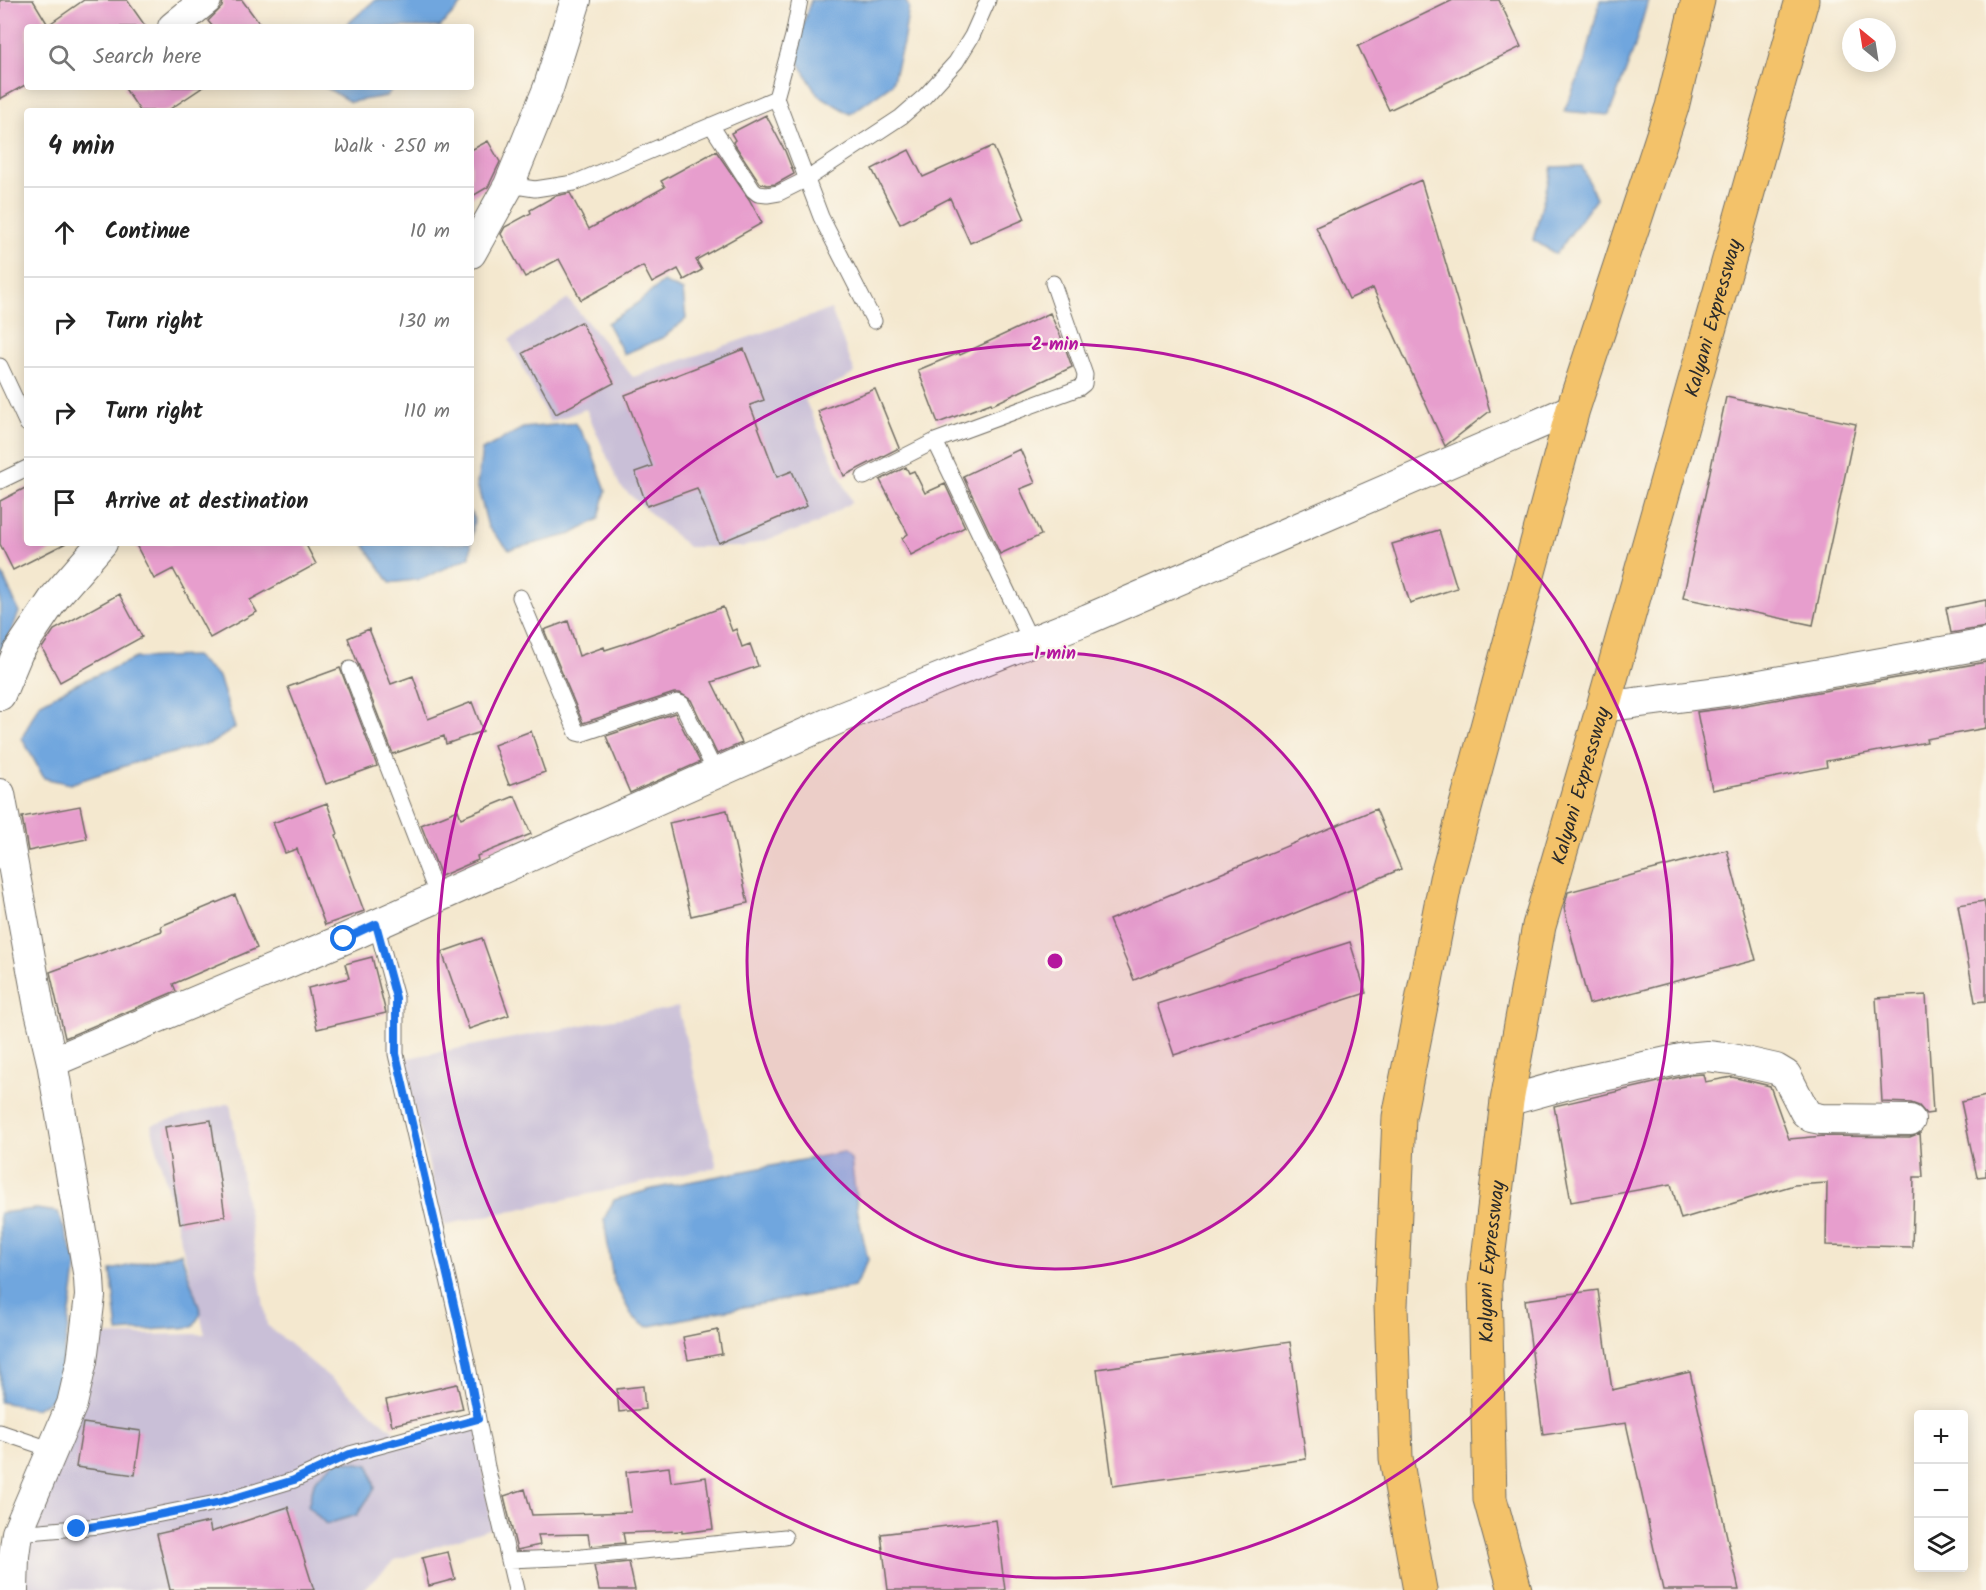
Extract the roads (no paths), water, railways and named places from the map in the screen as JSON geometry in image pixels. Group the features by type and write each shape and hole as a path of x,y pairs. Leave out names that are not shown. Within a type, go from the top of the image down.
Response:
{"highway":[{"path":"1420,1590 1396,1458 1391,1306 1399,1117 1446,879 1573,409 1672,107 1698,0"},
{"name":"Kalyani Expressway","path":"1515,1590 1490,1499 1485,1284 1507,1101 1539,926 1808,1"}],"street":[{"path":"177,24 206,0"},
{"path":"474,248 509,185 548,89 576,0"},
{"path":"52,1062 438,897 840,718 1088,619 1573,409"},
{"path":"0,695 18,652 55,597 97,546"},
{"path":"1603,707 1732,690 1986,644"},
{"path":"0,794 7,870 52,1062 89,1278 90,1296 82,1361 75,1393 17,1533 13,1590"},
{"path":"1507,1101 1575,1082 1686,1058 1707,1056 1776,1069 1785,1075 1801,1107 1811,1117 1910,1120"}],"lane":[{"path":"800,0 776,98 821,217 874,321"},
{"path":"711,125 747,183 758,194 779,193 807,179 901,117 925,96 956,62 972,36 988,0"},
{"path":"509,185 535,189 574,183 776,98"},
{"path":"864,477 935,441 1079,388 1084,384 1085,375 1053,283"},
{"path":"0,366 24,418"},
{"path":"935,441 1031,641"},
{"path":"0,481 24,469"},
{"path":"520,597 578,734 676,702 682,704 716,773"},
{"path":"350,669 438,897"},
{"path":"376,924 396,998 396,1054 467,1361 487,1467 516,1590"},
{"path":"17,1533 100,1526 221,1502 294,1480 350,1454 478,1419"},
{"path":"0,1432 53,1450"},
{"path":"509,1560 582,1557 785,1537"}],"water":[{"path":"375,0 466,0 443,24 347,24"},
{"path":"811,0 905,0 909,7 903,43 892,84 850,114 817,94 797,59 800,34"},
{"path":"1600,0 1648,0 1634,49 1609,115 1564,111 1585,63"},
{"path":"330,90 391,90 387,96 350,102"},
{"path":"1582,166 1596,199 1556,254 1533,240 1552,167"},
{"path":"663,282 683,291 686,319 664,337 624,354 607,323 630,309"},
{"path":"575,423 590,446 606,490 599,519 572,534 509,550 488,527 477,484 482,450 523,428"},
{"path":"365,546 471,546 470,557 422,579 390,583"},
{"path":"0,574 3,575 19,612 4,650 0,653"},
{"path":"195,656 219,677 235,728 212,743 137,762 70,784 44,778 22,738 39,704 76,684 136,658"},
{"path":"843,1152 851,1159 858,1214 868,1260 854,1287 646,1327 632,1316 613,1280 604,1219 614,1200 652,1189"},
{"path":"36,1209 58,1212 77,1264 58,1395 36,1409 0,1402 0,1213"},
{"path":"181,1253 201,1313 193,1327 118,1332 111,1270"},
{"path":"338,1460 369,1465 375,1488 357,1515 326,1524 308,1506 315,1480"}]}
